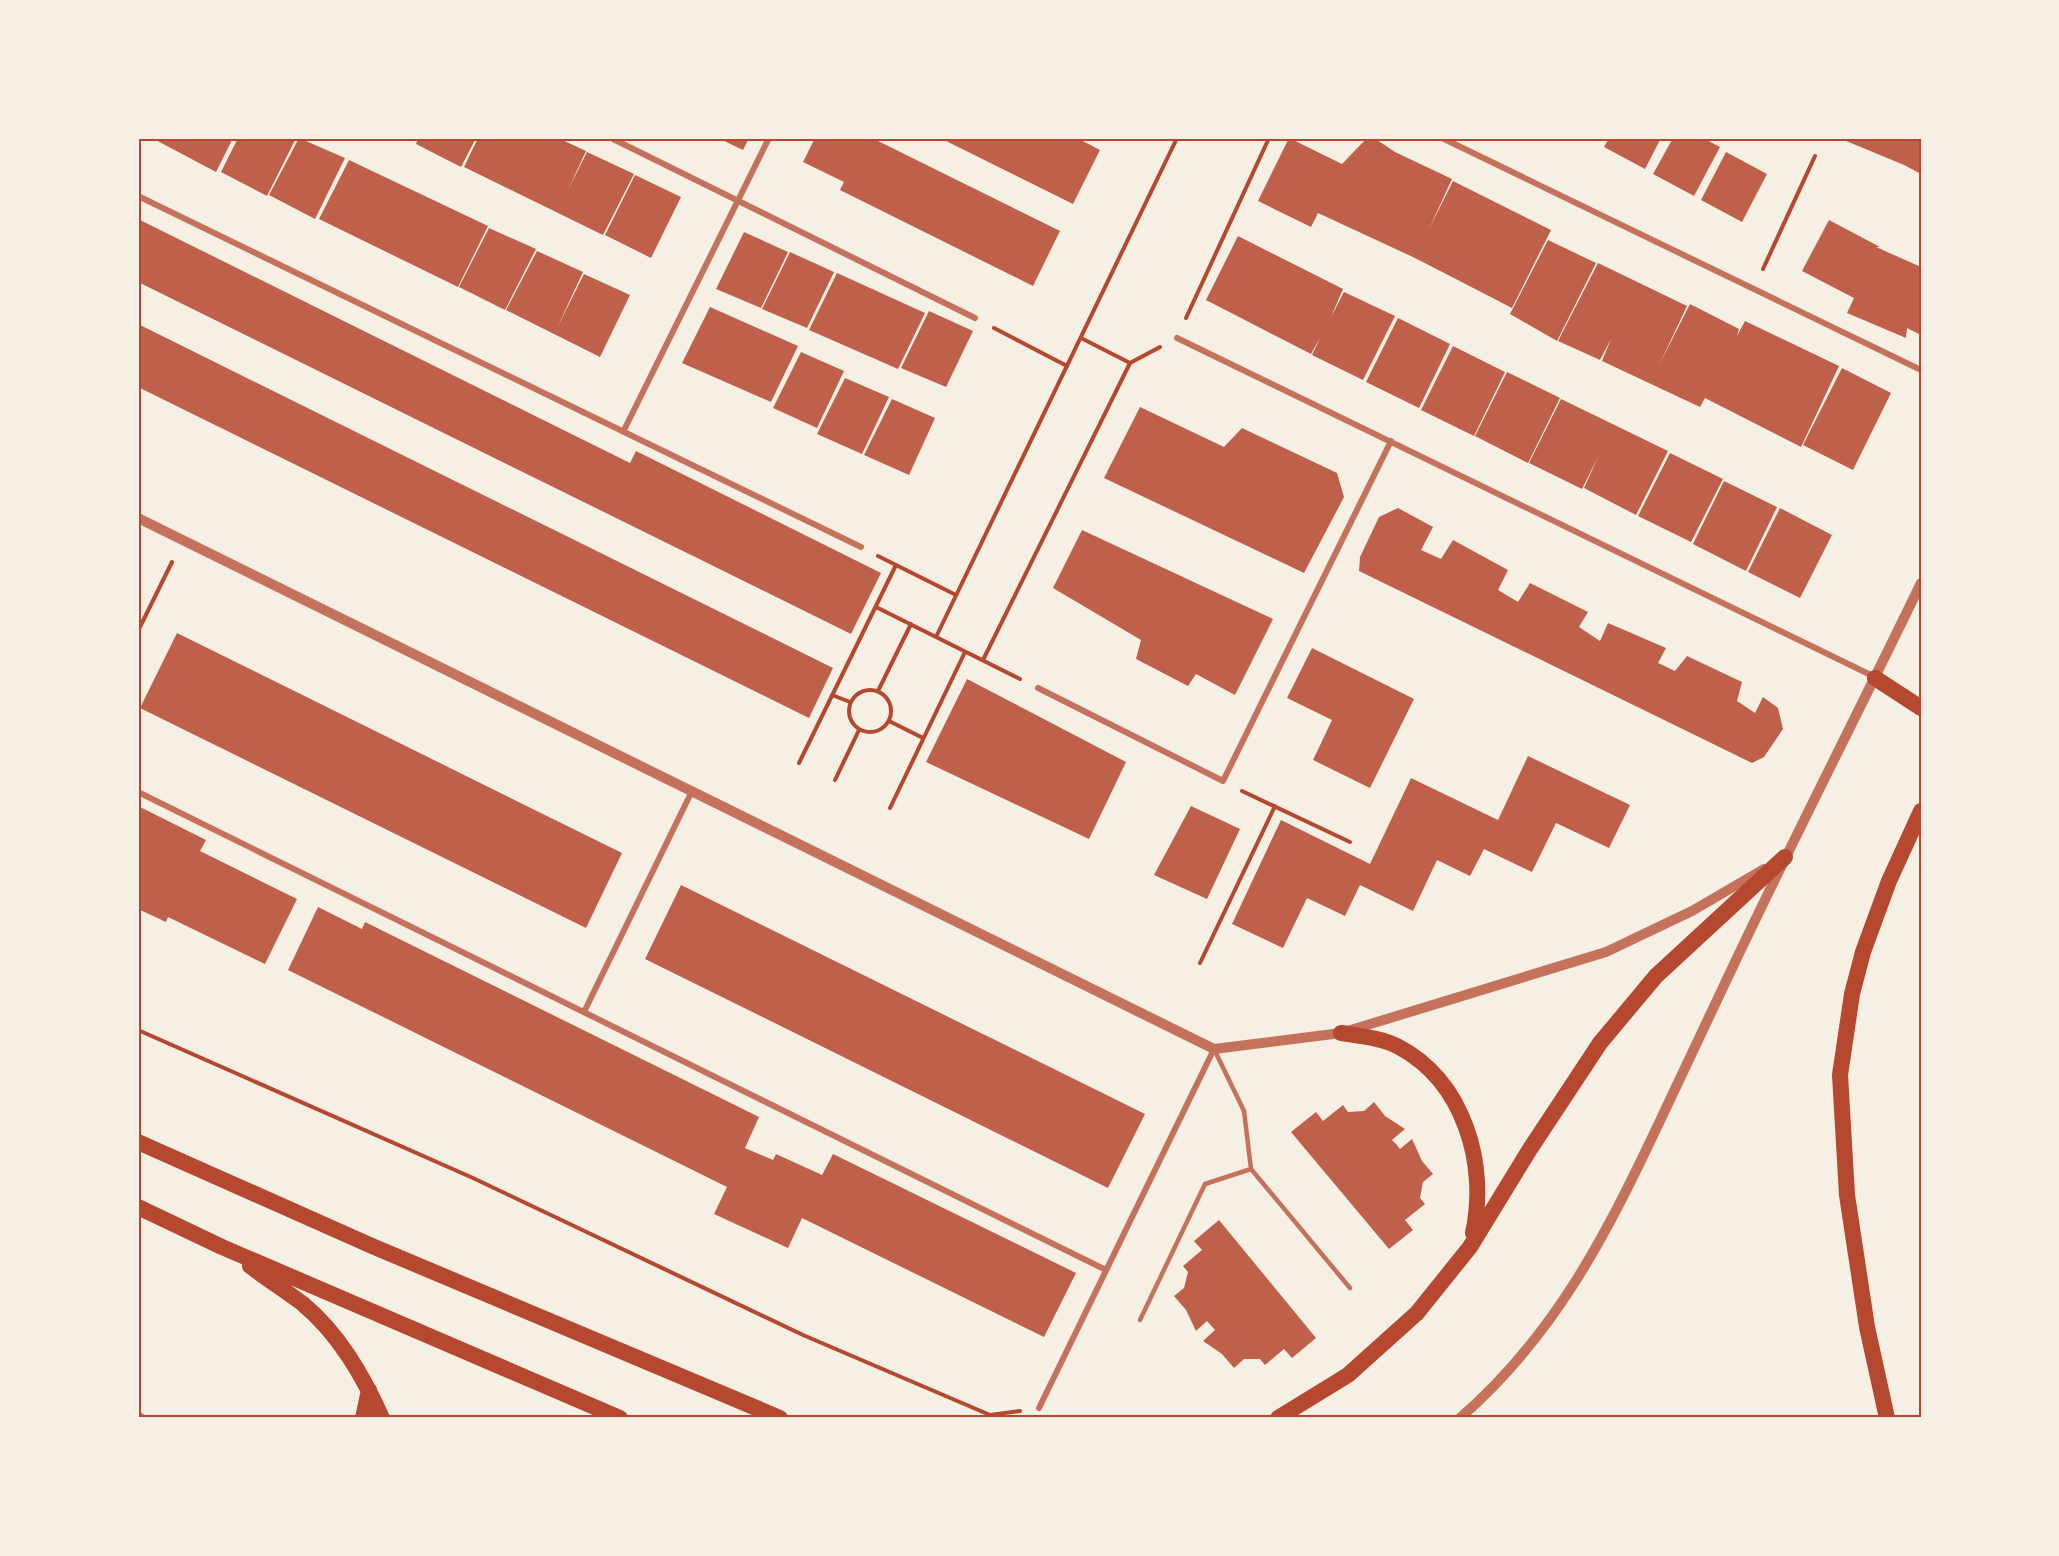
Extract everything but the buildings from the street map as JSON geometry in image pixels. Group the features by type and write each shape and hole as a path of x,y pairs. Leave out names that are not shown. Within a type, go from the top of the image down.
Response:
{"highway":[{"path":"1875,678 1921,708"},
{"path":"1887,1418 1867,1327 1846,1195 1840,1075 1852,994 1863,952 1889,881 1921,811"},
{"path":"1278,1418 1348,1375 1417,1313 1470,1246 1600,1043 1656,976 1785,857"},
{"path":"1341,1034 1371,1038 1398,1047 1431,1070 1456,1103 1475,1153 1479,1206 1470,1246"},
{"path":"138,1142 372,1246 780,1418"},
{"path":"138,1207 222,1247 620,1418"},
{"path":"222,1247 304,1305 352,1361 382,1418"},
{"path":"363,1418 369,1390"}],"street":[{"path":"611,138 975,318"},
{"path":"624,430 769,138"},
{"path":"1442,138 1921,370"},
{"path":"138,196 861,547"},
{"path":"1177,338 1875,678"},
{"path":"1038,688 1223,781 1391,441"},
{"path":"138,518 1214,1049 1341,1034 1606,952 1692,911 1785,857"},
{"path":"1460,1418 1488,1394 1545,1329 1571,1291 1619,1207 1785,857 1921,584"},
{"path":"584,1012 692,791"},
{"path":"138,792 1106,1270"},
{"path":"1038,1408 1214,1049"},
{"path":"138,1414 144,1418"}],"lane":[{"path":"1214,1049 1244,1111 1251,1169 1350,1288"},
{"path":"1140,1320 1205,1184 1251,1169"}],"path":[{"path":"936,637 1177,138"},
{"path":"982,660 1130,363 1177,338 1269,138"},
{"path":"1754,289 1815,156"},
{"path":"975,318 1067,366"},
{"path":"1081,338 1130,363"},
{"path":"138,631 183,539"},
{"path":"861,547 956,595"},
{"path":"799,763 896,565"},
{"path":"876,607 1038,688"},
{"path":"878,691 911,624"},
{"path":"890,808 965,652"},
{"path":"867,690 878,691 887,698 891,710 889,722 881,730 870,733 859,730 851,723 848,713 850,702 856,694 867,690"},
{"path":"832,694 850,702"},
{"path":"889,722 924,738"},
{"path":"834,780 859,730"},
{"path":"1223,781 1350,842"},
{"path":"1200,963 1275,806"},
{"path":"138,1030 473,1178 803,1335 990,1415 1038,1408"}]}
